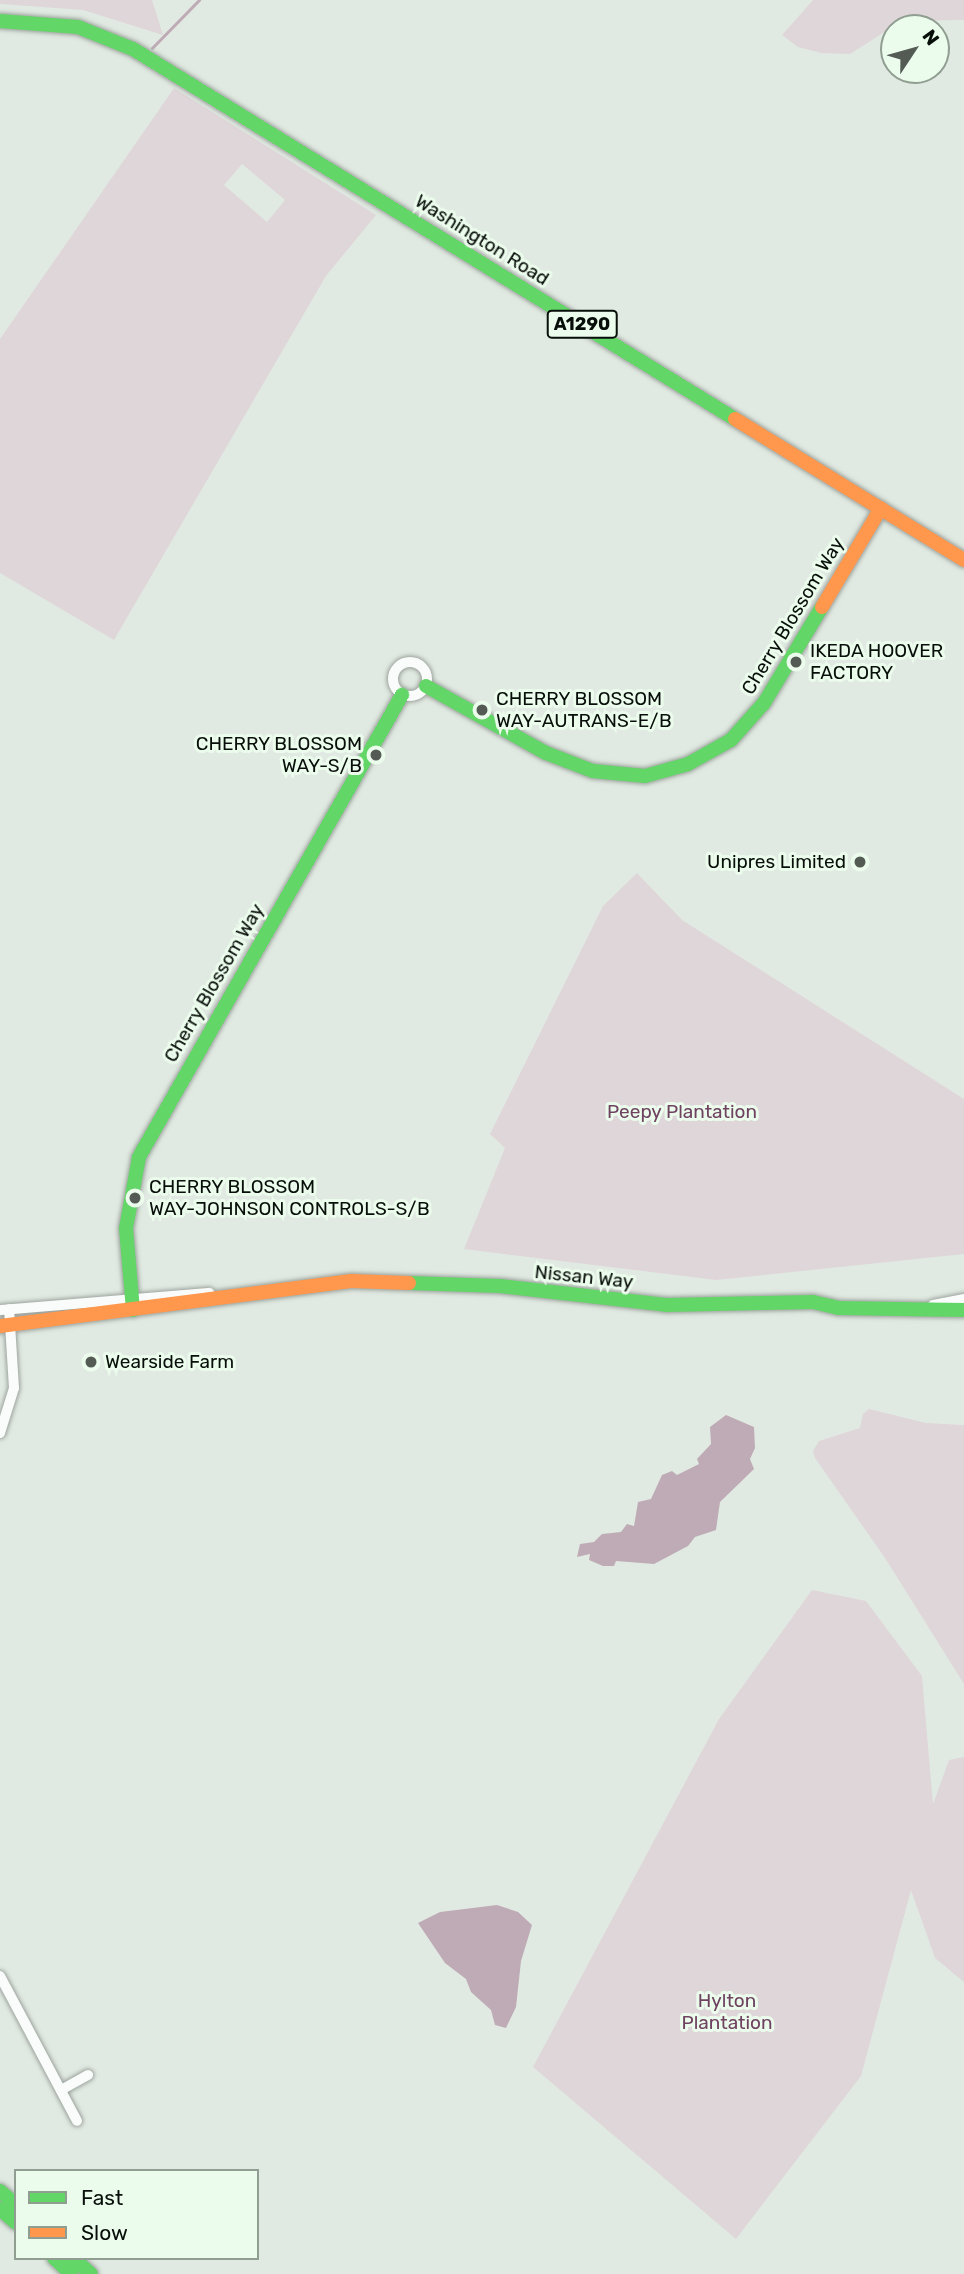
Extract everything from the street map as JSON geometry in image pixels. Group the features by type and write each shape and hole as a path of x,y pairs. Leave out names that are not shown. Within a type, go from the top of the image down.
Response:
{"main road":[{"name":"Washington Road","path":"0,21 78,27 133,49 964,560"},
{"name":"Cherry Blossom Way","path":"426,686 546,753 593,771 645,776 688,764 731,740 758,711 881,508"},
{"name":"Cherry Blossom Way","path":"133,1303 127,1206 143,1148 402,695"},
{"name":"Nissan Way","path":"5,1326 133,1303 351,1281 416,1280 666,1305 813,1302 839,1308 926,1307 964,1310"},
{"path":"0,2191 14,2203"},
{"path":"0,2209 14,2221"},
{"path":"56,2260 71,2274"},
{"path":"75,2260 91,2274"}],"street":[{"name":"Cherry Blossom Way","path":"402,695 392,681 402,663 422,667 426,686"},
{"path":"402,695 418,694 426,686"},
{"path":"926,1307 964,1299"},
{"name":"Nissan Way","path":"4,1310 133,1303"},
{"path":"0,1433 14,1388 4,1310"},
{"path":"0,1976 77,2120"},
{"path":"61,2090 88,2075"}],"green space":[{"path":"0,0 152,0 163,35 83,10 0,4"},
{"path":"813,0 964,0 964,20 950,20 950,14 880,14 880,35 850,54 821,53 798,47 782,35"},
{"path":"174,88 376,215 326,276 114,640 0,573 0,339","holes":["242,164 285,200 267,222 224,185"]},
{"name":"Peepy Plantation","path":"637,873 682,920 964,1099 964,1254 716,1280 464,1249 505,1148 490,1134 603,906"},
{"path":"869,1409 926,1423 964,1425 964,1684 885,1558 815,1458 813,1451 819,1441 860,1428 863,1414"},
{"name":"Hylton Plantation","path":"812,1590 866,1601 922,1676 933,1804 949,1760 964,1757 964,1982 935,1958 911,1890 861,2076 736,2239 533,2067 719,1719"}],"shaded area":[{"path":"726,1415 754,1427 755,1448 750,1459 754,1469 720,1502 716,1530 695,1537 688,1546 654,1564 616,1561 614,1566 603,1566 589,1560 590,1554 577,1557 580,1544 594,1542 602,1534 621,1532 627,1524 634,1526 638,1502 651,1499 662,1475 672,1471 677,1475 699,1464 697,1459 711,1444 710,1427"},
{"path":"497,1905 518,1912 532,1925 521,1961 516,2007 506,2028 495,2025 491,2010 471,1992 466,1979 445,1963 418,1923 440,1912"}],"waterway":[{"path":"152,48 199,0"}],"traffic: fast":[{"path":"0,21 78,27 133,49 735,419"},
{"path":"426,686 546,753 593,771 645,776 688,764 731,740 764,703 822,607"},
{"path":"133,1310 126,1228 139,1157 402,695"},
{"path":"409,1283 500,1286 666,1305 813,1302 839,1308 964,1310"},
{"path":"0,2191 14,2203"},
{"path":"0,2209 14,2221"},
{"path":"56,2260 71,2274"},
{"path":"75,2260 91,2274"}],"traffic: slow":[{"path":"735,419 964,560"},
{"path":"822,607 881,508"},
{"path":"0,1326 351,1281 409,1283"}],"place":[{"name":"IKEDA HOOVER FACTORY","path":"796,662"},
{"name":"CHERRY BLOSSOM WAY-AUTRANS-E/B","path":"482,710"},
{"name":"CHERRY BLOSSOM WAY-S/B","path":"376,755"},
{"name":"Unipres Limited","path":"860,862"},
{"name":"CHERRY BLOSSOM WAY-JOHNSON CONTROLS-S/B","path":"135,1198"},
{"name":"Wearside Farm","path":"91,1362"}]}
